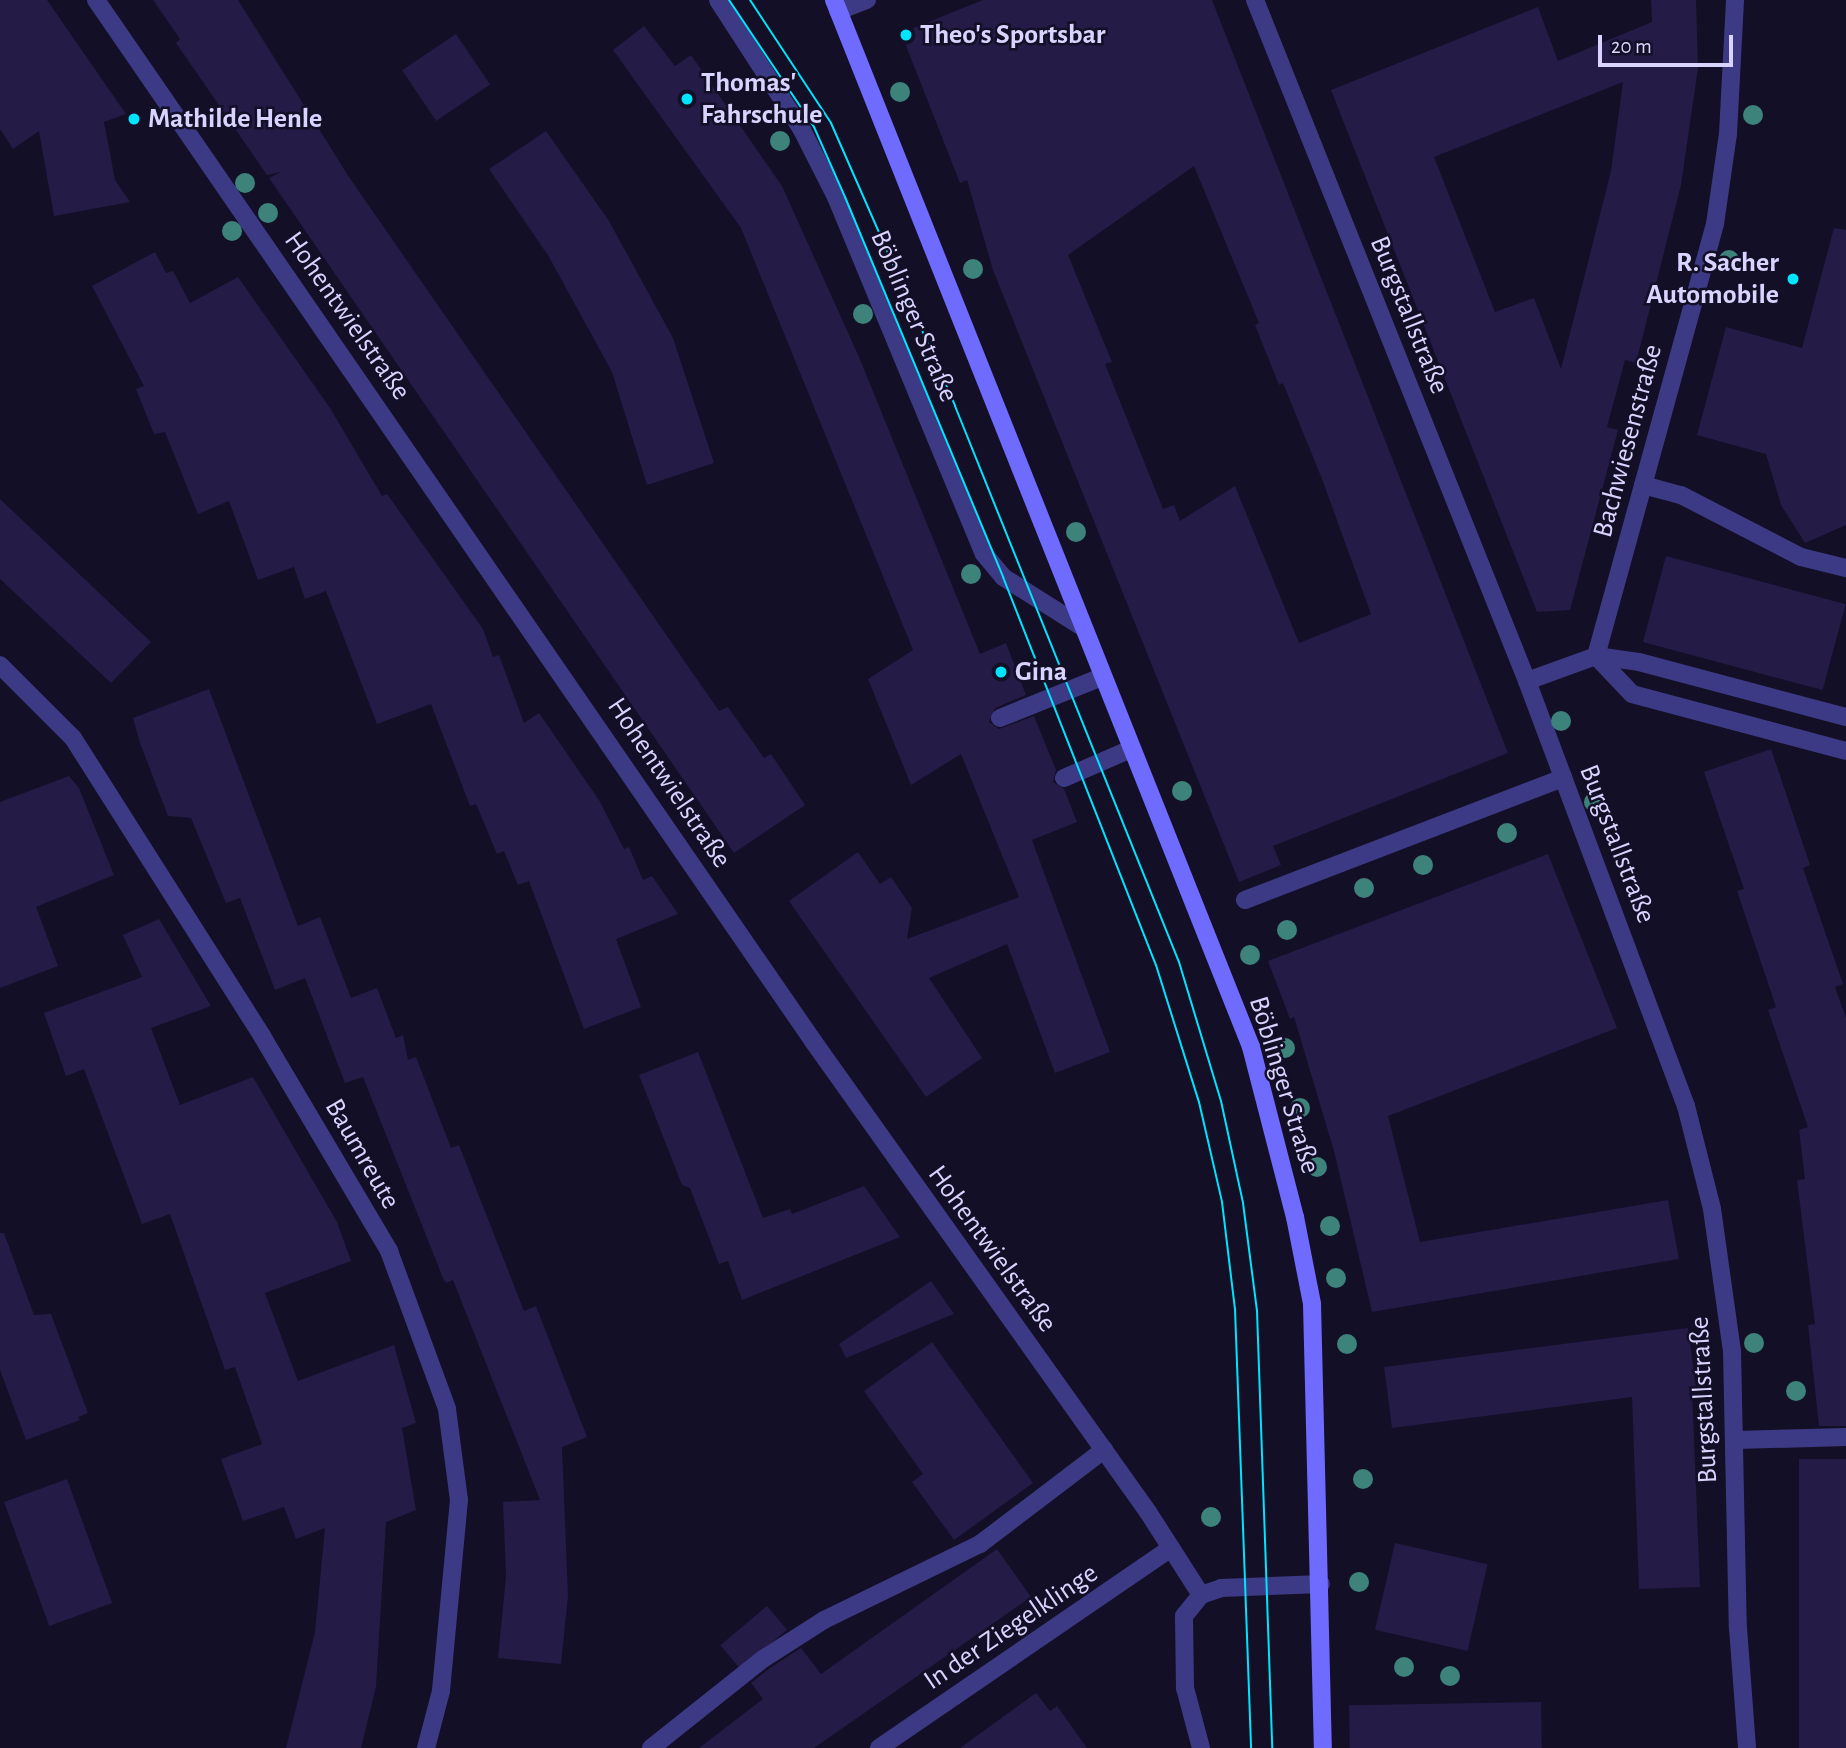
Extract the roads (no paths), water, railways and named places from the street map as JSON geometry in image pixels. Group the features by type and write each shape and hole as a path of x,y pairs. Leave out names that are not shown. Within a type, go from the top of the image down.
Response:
{"street":[{"name":"Hohentwielstraße","path":"96,0 813,1041 1104,1450 1201,1594"},
{"name":"Böblinger Straße","path":"718,0 802,130 836,197 984,554 1003,577 1082,627"},
{"path":"836,6 867,0"},
{"name":"Burgstallstraße","path":"1255,0 1527,681 1648,997 1696,1145 1712,1209 1732,1351 1738,1628 1747,1748"},
{"name":"Bachwiesenstraße","path":"1596,656 1715,224 1728,134 1735,0"},
{"name":"Böblinger Straße","path":"836,6 1251,1047 1295,1217 1312,1304 1323,1748"},
{"path":"1643,485 1681,495 1801,557 1846,568"},
{"path":"1596,656 1632,694 1846,751"},
{"path":"1527,681 1596,656 1639,662 1846,717"},
{"name":"Baumreute","path":"0,664 74,738 262,1036 389,1251 447,1409 459,1500 441,1691 426,1748"},
{"path":"1000,718 1102,677"},
{"path":"1064,778 1131,749"},
{"path":"1245,900 1563,778"},
{"path":"1735,1440 1846,1437"},
{"path":"652,1748 762,1659 824,1620 980,1544 1104,1450"},
{"name":"In der Ziegelklinge","path":"879,1748 1171,1548"},
{"path":"1201,1748 1185,1688 1181,1637 1184,1616 1201,1594 1246,1586 1321,1584"}],"tram line":[{"path":"729,0 814,127 845,197 1003,577 1156,965 1199,1102 1222,1202 1235,1309 1251,1748"},
{"path":"750,0 831,123 955,406 1179,962 1221,1101 1243,1203 1257,1311 1272,1748"}],"place":[{"name":"Theo's Sportsbar","path":"906,35"},
{"name":"Thomas' Fahrschule","path":"687,99"},
{"name":"Mathilde Henle","path":"134,119"},
{"name":"R. Sacher Automobile","path":"1793,279"},
{"name":"Gina","path":"1001,672"}]}
